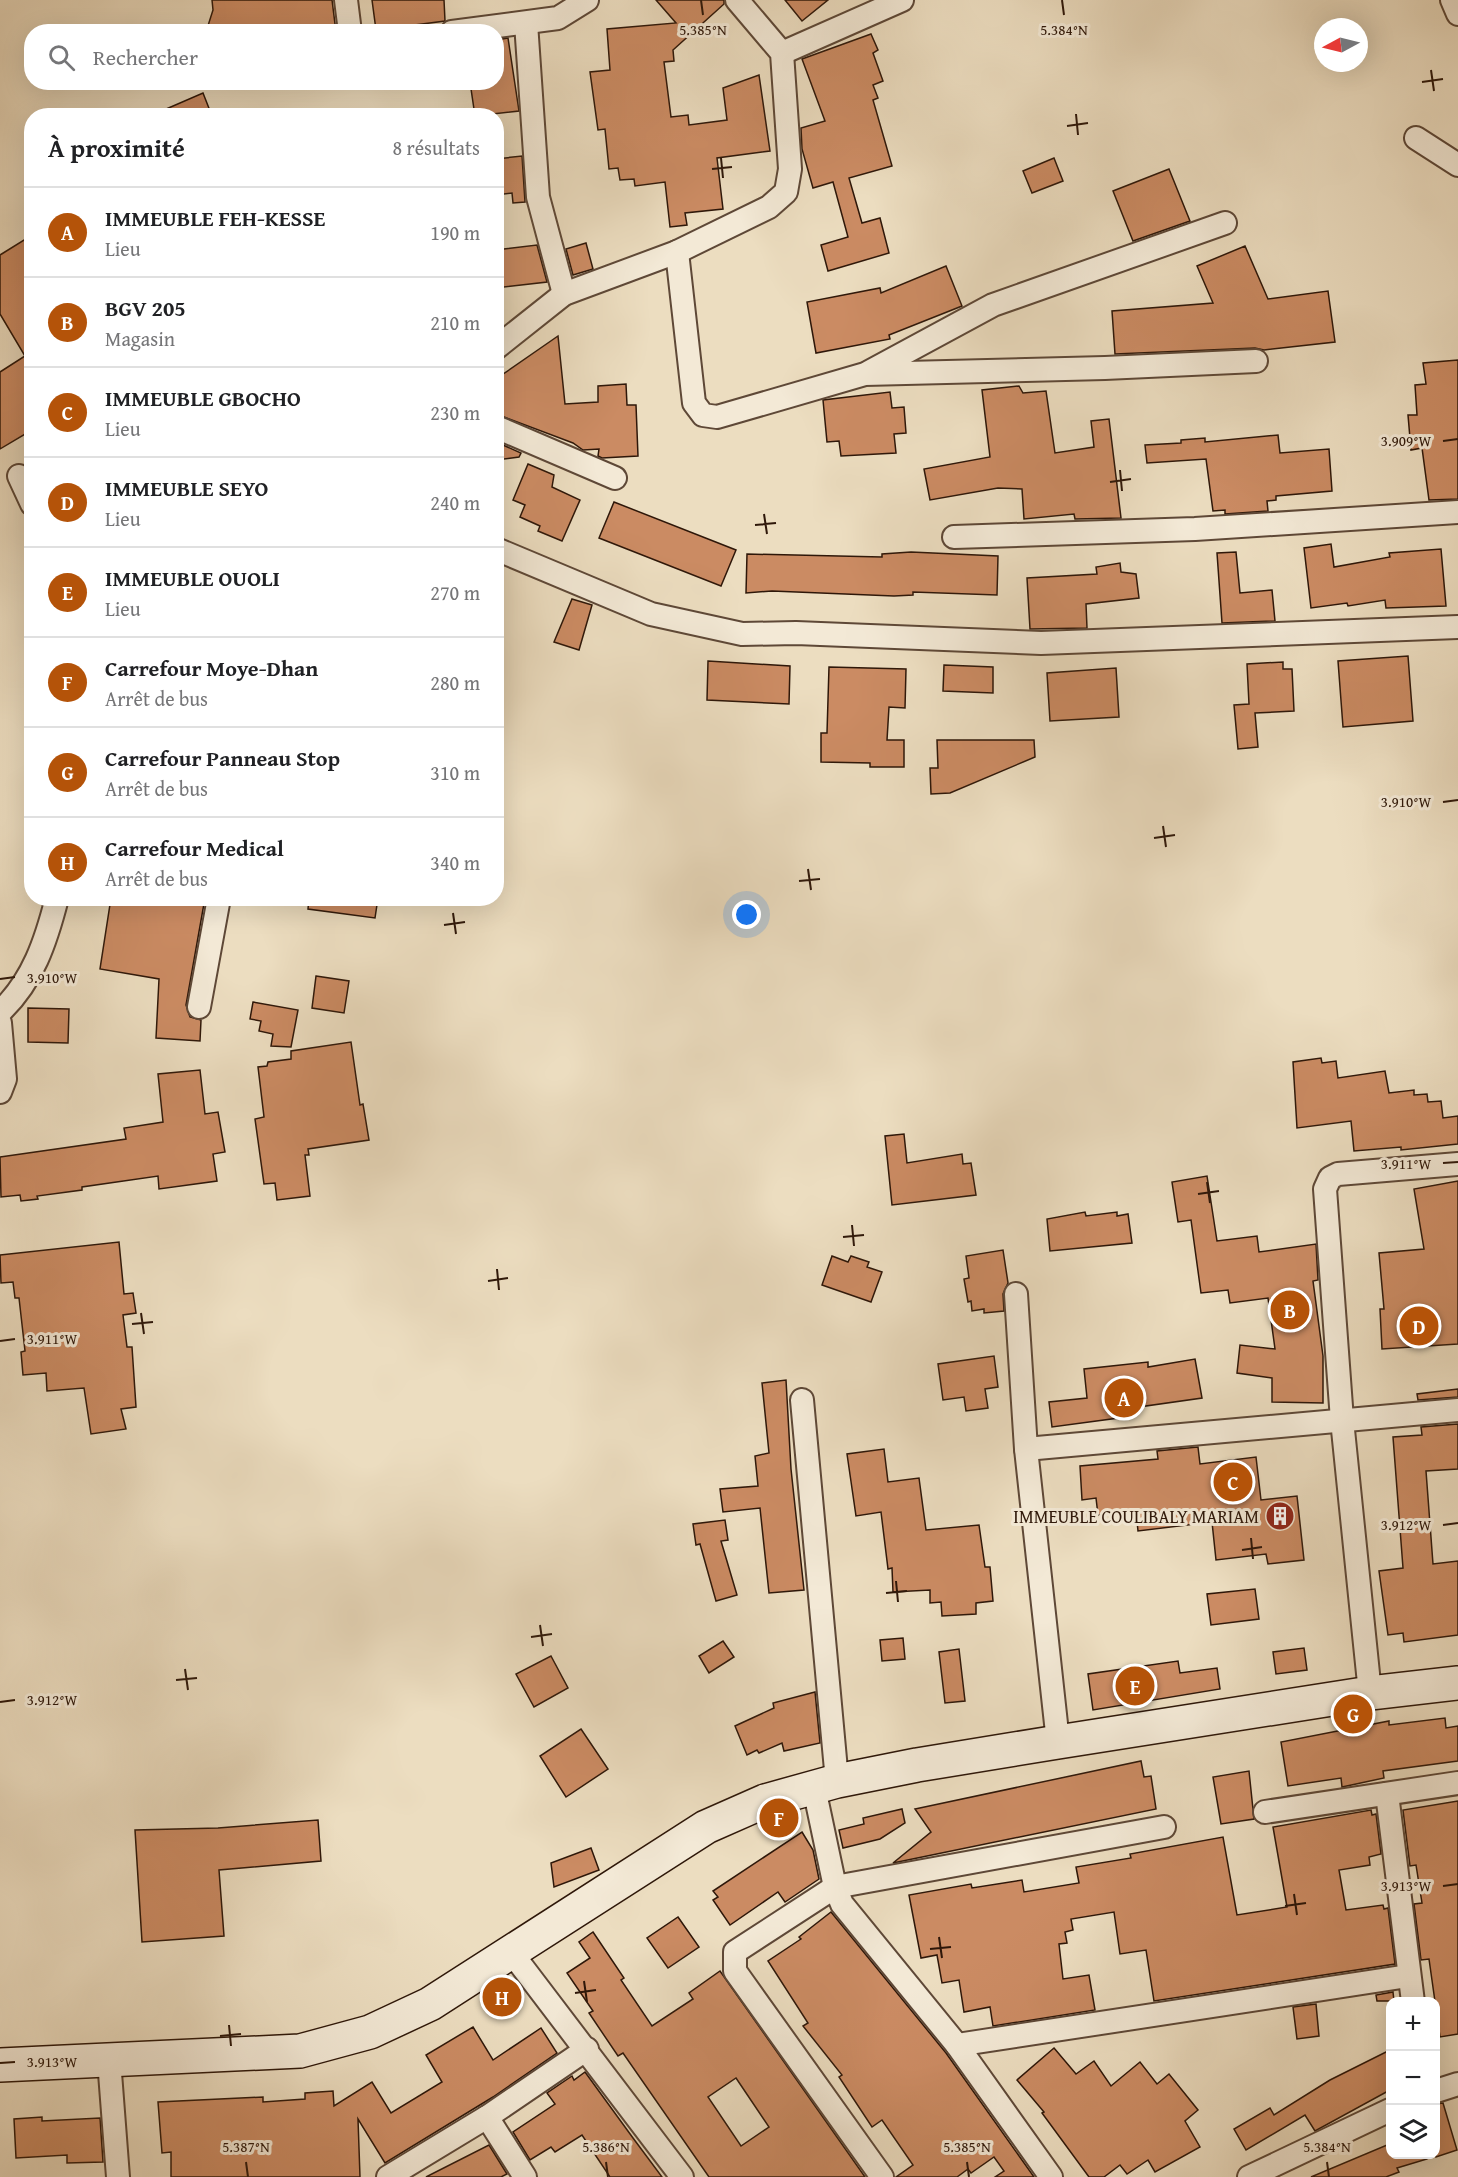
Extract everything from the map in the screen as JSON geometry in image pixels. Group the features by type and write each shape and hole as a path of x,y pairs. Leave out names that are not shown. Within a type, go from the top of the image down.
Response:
{"street":[{"path":"346,0 349,24"},
{"path":"504,26 558,18 587,0"},
{"path":"504,342 564,294 677,252 769,207 786,192 790,169 782,52 737,0"},
{"path":"782,52 902,0"},
{"path":"1452,0 1458,14"},
{"path":"526,23 538,197 564,294"},
{"path":"1416,138 1458,165"},
{"path":"677,252 694,403 703,415 717,417 865,374 993,305 1225,223"},
{"path":"865,374 1256,361"},
{"path":"504,430 615,478"},
{"path":"19,476 24,487"},
{"path":"954,537 1195,529 1458,512"},
{"path":"504,552 651,614 742,634 796,633 1041,643 1458,627"},
{"path":"0,1012 15,998 45,946 55,906"},
{"path":"200,1007 218,906"},
{"path":"0,1023 5,1079 0,1092"},
{"path":"1370,1693 1342,1420 1325,1189 1330,1179 1338,1174 1458,1164"},
{"path":"1016,1294 1026,1449 1058,1742"},
{"path":"802,1400 826,1784 835,1887 842,1904 957,2044 1051,2177"},
{"path":"1026,1449 1458,1410"},
{"path":"0,2065 300,2051 370,2032 430,2004 706,1827 765,1801 826,1784 917,1765 1370,1693 1458,1683"},
{"path":"1265,1812 1458,1783"},
{"path":"1387,1794 1412,1997"},
{"path":"882,2177 735,1971 735,1952 835,1887 1164,1827"},
{"path":"511,1952 587,2049 682,2177"},
{"path":"957,2044 1408,1976"},
{"path":"388,2177 487,2117 587,2049"},
{"path":"109,2060 118,2177"},
{"path":"1440,2090 1458,2084"},
{"path":"1249,2177 1386,2112"},
{"path":"487,2117 525,2177"}],"building":[{"path":"212,0 332,0 335,24 209,24 213,10"},
{"path":"372,0 444,0 445,21 422,24 375,24"},
{"path":"656,0 724,0 724,4 673,50 674,61 664,62 671,117 688,115 689,125 727,120 723,88 759,75 770,151 717,158 723,209 685,213 687,225 670,227 665,182 635,186 634,179 620,180 618,168 609,169 605,129 598,130 590,72 610,70 607,29 676,23"},
{"path":"785,0 828,0 802,21"},
{"path":"871,34 878,50 873,53 883,81 873,85 878,98 873,100 892,166 849,178 862,223 880,218 889,253 828,271 821,245 848,237 833,182 813,188 802,149 801,128 825,121 802,59"},
{"path":"508,38 519,111 504,113 504,108 474,108 471,90 504,90 504,39"},
{"path":"203,93 209,108 168,108"},
{"path":"522,156 525,202 513,203 512,193 504,194 504,158"},
{"path":"1054,158 1063,181 1032,193 1023,171"},
{"path":"1169,169 1190,221 1133,241 1113,191"},
{"path":"24,240 24,354 0,314 0,255"},
{"path":"586,243 593,269 573,275 566,249"},
{"path":"537,245 547,282 504,287 504,249"},
{"path":"1245,246 1268,299 1328,291 1335,342 1264,350 1255,348 1115,354 1112,311 1213,303 1197,266"},
{"path":"946,266 962,306 889,335 890,339 816,353 807,302 880,288 881,293"},
{"path":"558,336 565,404 598,402 598,386 626,384 627,405 636,405 638,456 602,458 598,456 599,449 583,450 573,443 504,417 504,373"},
{"path":"24,357 24,435 0,449 0,372"},
{"path":"1458,360 1458,499 1429,500 1422,448 1411,450 1408,415 1417,415 1415,385 1426,384 1423,363"},
{"path":"1019,386 1023,393 1046,391 1055,453 1094,447 1091,421 1109,419 1121,518 1075,519 1074,514 1024,519 1022,489 998,488 930,500 924,469 990,457 982,390"},
{"path":"890,392 892,408 904,407 906,433 894,434 896,453 841,456 839,441 827,442 823,400"},
{"path":"1278,435 1280,453 1329,449 1332,491 1276,496 1276,500 1267,501 1268,511 1225,514 1225,510 1213,511 1206,459 1147,463 1145,445 1181,443 1181,440 1205,438 1205,442"},
{"path":"504,446 521,453 519,457 504,459"},
{"path":"528,464 554,475 552,487 580,500 562,541 538,531 540,526 520,517 525,505 513,500"},
{"path":"614,502 736,550 721,586 599,538"},
{"path":"1331,544 1334,567 1390,557 1389,553 1441,549 1446,606 1386,608 1385,600 1348,606 1347,603 1311,608 1304,548"},
{"path":"911,552 998,556 997,595 913,592 913,595 894,596 772,591 746,593 747,554 882,557 882,554"},
{"path":"1236,552 1240,593 1272,590 1275,621 1222,623 1217,553"},
{"path":"1120,563 1121,572 1136,574 1139,598 1086,604 1087,628 1030,629 1027,578 1097,574 1096,567"},
{"path":"572,599 592,605 579,650 554,642"},
{"path":"1408,656 1413,721 1343,727 1338,661"},
{"path":"708,661 790,666 789,704 707,700"},
{"path":"1283,662 1283,669 1292,669 1294,711 1255,713 1258,747 1238,749 1234,705 1249,704 1247,664"},
{"path":"944,665 993,667 993,693 943,691"},
{"path":"829,667 906,669 905,708 889,707 887,740 904,740 904,767 870,767 870,763 821,762 821,733 827,733"},
{"path":"1116,668 1119,717 1050,721 1047,673"},
{"path":"937,740 1034,740 1035,757 950,793 931,794 930,768 938,768"},
{"path":"110,906 204,906 186,1005 190,1017 201,1020 200,1041 156,1038 159,979 100,969"},
{"path":"308,906 377,906 375,918 308,909"},
{"path":"316,976 349,981 344,1013 312,1008"},
{"path":"253,1002 298,1010 291,1047 271,1046 273,1034 259,1031 261,1021 250,1019"},
{"path":"28,1008 69,1009 68,1043 28,1042"},
{"path":"351,1042 360,1105 363,1104 369,1140 308,1149 309,1155 305,1155 310,1196 277,1200 275,1183 264,1184 255,1119 264,1117 258,1067 267,1066 268,1062 291,1059 291,1051"},
{"path":"1321,1058 1322,1063 1336,1061 1338,1078 1385,1071 1389,1093 1414,1090 1414,1095 1427,1094 1428,1102 1441,1101 1443,1118 1458,1116 1458,1144 1401,1150 1401,1147 1354,1151 1351,1121 1297,1128 1293,1062"},
{"path":"200,1070 205,1114 218,1112 225,1152 213,1154 217,1181 159,1189 158,1176 82,1187 82,1190 37,1196 38,1199 21,1201 20,1195 1,1197 0,1157 126,1139 124,1128 163,1122 158,1074"},
{"path":"904,1134 907,1163 962,1154 963,1164 971,1163 976,1195 892,1205 885,1136"},
{"path":"1207,1176 1217,1241 1257,1236 1259,1252 1316,1244 1318,1280 1313,1281 1323,1356 1323,1403 1272,1402 1272,1378 1237,1373 1240,1345 1275,1349 1268,1298 1230,1303 1228,1290 1201,1293 1191,1220 1178,1222 1172,1182"},
{"path":"1458,1181 1458,1344 1382,1349 1380,1309 1384,1309 1379,1253 1424,1249 1414,1189"},
{"path":"1085,1212 1086,1216 1117,1212 1117,1216 1128,1214 1132,1243 1050,1251 1047,1219"},
{"path":"119,1242 124,1294 133,1293 136,1313 123,1315 127,1347 132,1347 136,1407 121,1409 126,1429 91,1434 84,1388 47,1391 46,1373 23,1375 21,1352 25,1351 19,1298 15,1298 13,1282 1,1283 0,1255"},
{"path":"1003,1250 1008,1283 1003,1294 1004,1311 984,1313 984,1309 972,1311 964,1279 969,1278 966,1256"},
{"path":"832,1256 848,1262 851,1256 869,1262 867,1267 882,1272 871,1302 822,1285"},
{"path":"994,1356 998,1387 985,1389 988,1408 966,1411 964,1397 943,1400 938,1364"},
{"path":"1195,1359 1202,1398 1125,1409 1126,1417 1052,1427 1049,1402 1087,1398 1084,1369 1148,1362 1148,1367"},
{"path":"786,1380 791,1469 804,1590 769,1593 760,1508 723,1512 720,1489 758,1486 755,1456 769,1453 762,1383"},
{"path":"1458,1389 1458,1397 1418,1400 1417,1394"},
{"path":"1458,1424 1458,1469 1426,1471 1433,1564 1458,1561 1458,1635 1404,1642 1403,1633 1388,1635 1379,1571 1403,1568 1393,1437 1422,1435 1421,1427"},
{"path":"1198,1447 1200,1464 1256,1457 1261,1500 1297,1496 1304,1560 1268,1564 1266,1554 1216,1560 1212,1522 1138,1531 1136,1511 1098,1515 1096,1498 1082,1500 1080,1466 1158,1459 1157,1451"},
{"path":"884,1449 888,1482 919,1478 926,1530 979,1525 985,1567 990,1567 993,1601 976,1603 976,1614 942,1616 941,1602 930,1603 930,1590 893,1592 892,1568 888,1569 881,1512 856,1516 847,1454"},
{"path":"725,1520 728,1540 721,1541 737,1595 716,1601 700,1544 696,1545 693,1524"},
{"path":"1255,1589 1259,1619 1211,1625 1207,1594"},
{"path":"903,1638 905,1659 882,1661 880,1640"},
{"path":"723,1641 734,1657 709,1673 699,1656"},
{"path":"1304,1648 1307,1670 1276,1674 1273,1652"},
{"path":"959,1649 965,1701 945,1703 939,1652"},
{"path":"551,1656 568,1688 534,1707 516,1674"},
{"path":"1178,1661 1180,1673 1217,1668 1220,1689 1093,1710 1088,1674"},
{"path":"815,1692 820,1743 784,1751 782,1743 759,1753 757,1750 747,1755 735,1726 774,1708 773,1703"},
{"path":"1445,1718 1446,1728 1458,1726 1458,1761 1383,1771 1384,1778 1342,1787 1341,1778 1288,1786 1281,1742 1389,1721 1389,1725"},
{"path":"581,1729 608,1769 566,1797 540,1756"},
{"path":"1141,1761 1144,1777 1151,1776 1156,1809 893,1863 931,1832 915,1809"},
{"path":"1249,1771 1254,1819 1221,1824 1213,1777"},
{"path":"1458,1801 1458,2034 1440,2037 1440,1997 1434,1997 1429,1959 1421,1960 1414,1904 1422,1903 1416,1865 1410,1866 1403,1810"},
{"path":"902,1809 905,1823 880,1839 843,1848 839,1830 864,1824 863,1818"},
{"path":"1371,1810 1372,1815 1376,1814 1381,1854 1369,1857 1370,1865 1339,1870 1346,1910 1383,1905 1384,1909 1388,1908 1395,1964 1154,2001 1146,1950 1120,1954 1114,1912 1071,1919 1073,1930 1065,1932 1067,1943 1059,1944 1063,1979 1089,1975 1095,2010 993,2026 990,2007 964,2012 959,1980 942,1983 937,1955 921,1958 909,1895 971,1884 972,1888 1022,1880 1024,1892 1079,1883 1076,1867 1131,1858 1130,1854 1223,1837 1237,1915 1287,1907 1273,1827"},
{"path":"318,1820 321,1861 219,1870 224,1936 142,1942 135,1830 218,1828"},
{"path":"802,1832 813,1850 819,1879 785,1902 778,1892 730,1925 713,1900 718,1897 713,1891"},
{"path":"591,1848 599,1870 554,1887 551,1863"},
{"path":"831,1912 946,2053 1034,2177 995,2177 1004,2171 994,2157 971,2173 968,2169 957,2177 896,2177 913,2165 882,2120 872,2127 839,2077 842,2075 803,2026 808,2023 768,1961 801,1939 799,1937"},
{"path":"678,1917 699,1947 668,1968 647,1938"},
{"path":"593,1932 624,1978 621,1980 652,2026 693,1999 689,1993 720,1971 865,2177 709,2177 623,2053 618,2056 589,2013 593,2011 567,1973 590,1958 579,1942","holes":["736,2078 769,2127 741,2146 708,2097"]},
{"path":"1393,1992 1394,1997 1386,1997 1386,2001 1377,2001 1376,1995"},
{"path":"1316,2004 1319,2036 1297,2039 1293,2007"},
{"path":"473,2027 493,2060 541,2028 557,2053 493,2097 385,2163 358,2119 360,2177 171,2177 171,2152 162,2153 158,2102 263,2097 263,2102 305,2099 305,2093 333,2091 334,2106 372,2082 391,2113 442,2082 426,2055"},
{"path":"1054,2048 1076,2074 1094,2061 1111,2086 1140,2062 1157,2084 1169,2074 1198,2110 1185,2121 1200,2147 1155,2172 1148,2160 1127,2174 1120,2165 1104,2177 1089,2177 1042,2113 1044,2112 1017,2080"},
{"path":"1386,2052 1386,2092 1315,2131 1305,2115 1246,2150 1234,2129 1270,2108 1274,2115 1330,2080"},
{"path":"585,2072 662,2177 610,2177 582,2135 555,2152 551,2147 530,2160 513,2132 555,2104 547,2093 572,2076 574,2080"},
{"path":"1443,2103 1457,2150 1440,2156 1440,2105"},
{"path":"42,2117 42,2121 100,2118 103,2162 67,2163 67,2155 16,2158 14,2119"},
{"path":"489,2145 507,2174 501,2177 426,2177"},
{"path":"1386,2145 1386,2159 1427,2159 1397,2168 1399,2172 1386,2177 1311,2177"}],"place":[{"name":"BGV 205","path":"1290,1310"},
{"name":"IMMEUBLE SEYO","path":"1419,1326"},
{"name":"IMMEUBLE FEH-KESSE","path":"1124,1398"},
{"name":"IMMEUBLE GBOCHO","path":"1233,1482"},
{"name":"IMMEUBLE COULIBALY MARIAM","path":"1280,1516"},
{"name":"IMMEUBLE OUOLI","path":"1135,1686"},
{"name":"Carrefour Panneau Stop","path":"1353,1714"},
{"name":"Carrefour Moye-Dhan","path":"779,1818"},
{"name":"Carrefour Medical","path":"502,1997"}]}
